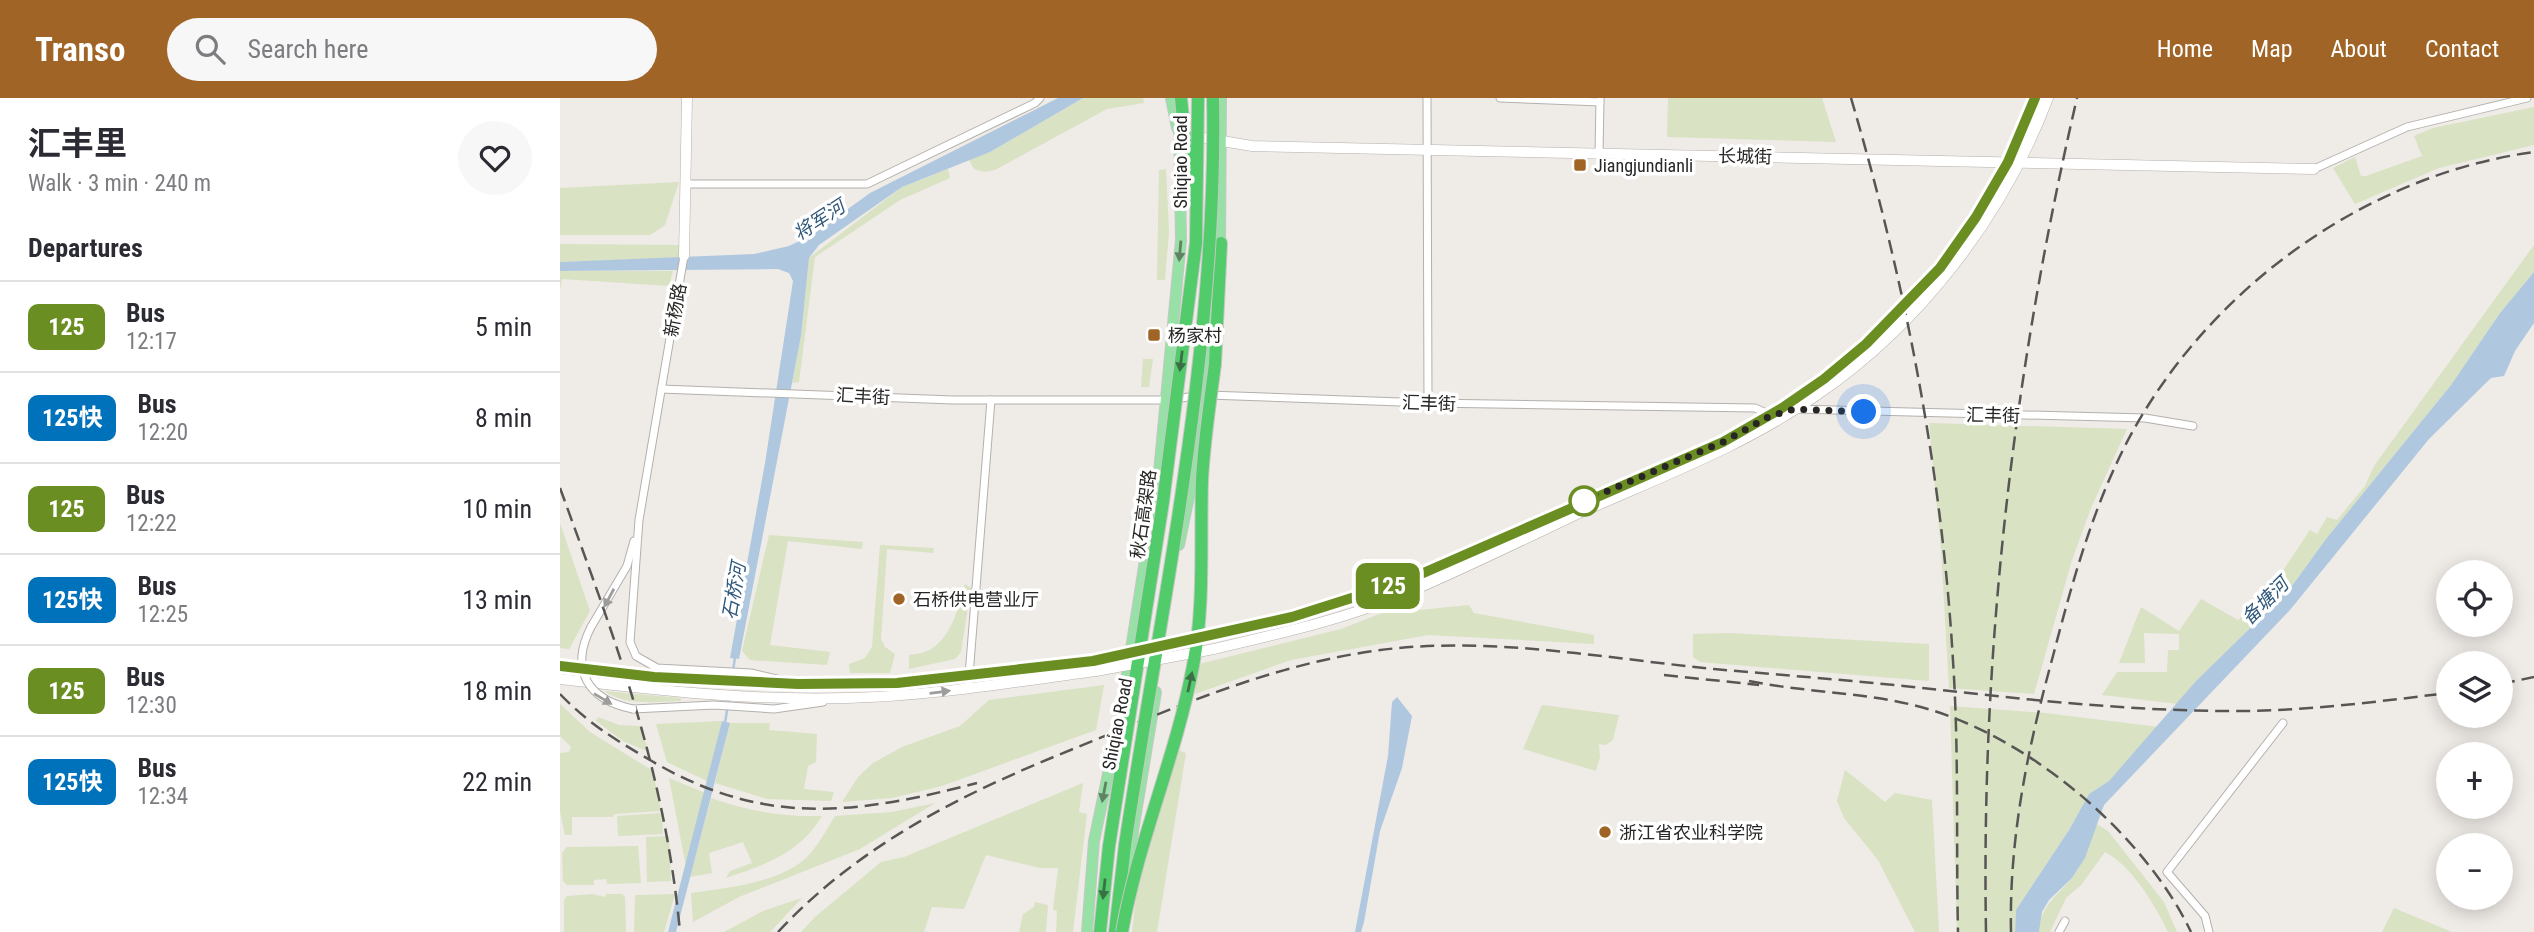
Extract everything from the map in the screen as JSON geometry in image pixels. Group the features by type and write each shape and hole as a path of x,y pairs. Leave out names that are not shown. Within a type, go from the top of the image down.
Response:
{"highway":[{"path":"1180,98 1196,243"},
{"name":"秋石高架路","path":"1100,932 1109,846 1164,490 1196,243 1198,98"},
{"name":"秋石高架路","path":"1115,932 1124,853 1194,394 1211,242 1213,98"},
{"path":"1124,932 1132,877 1175,749 1194,665 1199,628 1202,478 1215,364 1221,243"}],"main road":[{"name":"新杨路","path":"684,256 687,98"},
{"path":"1171,98 1178,134"},
{"name":"Shiqiao Road","path":"1087,932 1094,841 1125,685 1158,472 1181,240 1178,134 1180,98"},
{"name":"Shiqiao Road","path":"1124,932 1133,831 1175,563 1193,477 1221,243 1221,98"},
{"path":"560,666 654,677 732,676 798,684 897,683 969,673 1094,666 1292,617 1405,581 1686,458 1770,416 1824,379 1900,310 1940,268 1976,217 2008,162 2035,98"},
{"path":"560,679 729,695 848,698 968,688 1214,649 1293,630 1401,595 1717,453 1795,409 1860,363 1941,279 1984,224 2020,162 2048,98"},
{"name":"长城街","path":"1178,134 1252,146 2314,169"}],"street":[{"path":"685,184 867,184 1035,103 1040,98"},
{"path":"1427,98 1428,404"},
{"path":"1500,98 1600,100 1599,153"},
{"path":"2314,169 2407,127 2527,98"},
{"name":"新杨路","path":"639,520 684,256"},
{"name":"汇丰街","path":"662,389 991,400 1166,400 1203,395 1428,404 1755,408 1770,416 1795,409 2145,418 2193,426"},
{"path":"968,688 991,400"},
{"path":"639,520 627,566 591,627 580,657 593,693 613,705 633,709 722,706 774,709 848,698"},
{"path":"639,520 629,631 636,656 657,668 732,676"},
{"path":"2209,932 2205,916 2167,872 2283,723"},
{"path":"2059,932 2065,921"}],"green space":[{"path":"1083,98 1143,98 1144,103 1107,109 995,170 984,172 974,169 969,160 990,152"},
{"path":"1668,98 1822,98 1836,142 1667,137"},
{"path":"2534,107 2534,145 2439,168 2355,204 2333,168 2355,157 2361,176 2366,176 2422,156 2414,136 2433,128"},
{"path":"948,169 950,178 900,200 815,257 799,382 792,383 801,336 809,258 902,187"},
{"path":"1166,169 1169,232 1165,280 1157,280 1159,170"},
{"path":"679,182 665,225 650,235 560,235 560,188"},
{"path":"560,244 679,245 679,259 560,262"},
{"path":"2534,245 2534,272 2500,313 2451,385 2326,539 2289,590 2196,681 2178,704 2102,695 2117,672 2167,672 2168,650 2179,650 2179,634 2144,633 2145,663 2119,663 2141,607 2179,631 2201,599 2238,620 2270,590 2310,530 2317,534 2327,517 2337,520 2365,486 2374,466"},
{"path":"560,271 673,271 669,286 562,279 560,290"},
{"path":"1143,359 1153,359 1149,387 1141,387"},
{"path":"1929,423 2127,429 2091,508 2072,560 2034,694 1949,688 1941,550"},
{"path":"560,523 590,611 569,649 560,648"},
{"path":"769,535 863,542 862,549 788,541 770,645 830,652 827,665 750,660 742,651"},
{"path":"880,545 934,548 933,553 887,549 881,639 885,647 895,654 890,673 850,673 849,664 865,658 872,647"},
{"path":"965,584 971,588 961,652 955,659 909,669 909,655 929,650 944,637 954,620"},
{"path":"1413,601 1420,610 1469,605 1474,613 1594,635 1594,644 1428,635 1291,660 1195,694 1199,664 1341,629"},
{"path":"1729,633 1929,644 1929,681 1700,662 1693,657 1693,634"},
{"path":"1104,685 1096,730 942,786 892,798 842,802 858,777 873,763 902,747 960,726 989,700"},
{"path":"604,691 681,698 681,701 631,701"},
{"path":"560,704 590,732 653,771 661,811 614,814 613,817 572,817 572,835 565,835 560,812 560,753 569,752 571,747 560,736"},
{"path":"1542,705 1619,715 1613,740 1606,745 1599,744 1600,757 1596,771 1523,749"},
{"path":"1950,706 2045,713 2159,727 2109,781 2089,794 2069,830 2016,910 2015,932 1957,932"},
{"path":"598,717 619,725 640,726 649,752 623,741 596,721"},
{"path":"722,721 707,781 667,762 656,724"},
{"path":"730,723 770,723 769,730 817,734 816,762 808,766 804,789 834,792 831,801 767,799 715,783"},
{"path":"1175,749 1186,753 1157,932 1132,932 1137,887"},
{"path":"1845,770 1885,802 1895,793 1932,800 1939,932 1915,932 1878,860 1844,818 1837,801"},
{"path":"669,778 705,793 686,867"},
{"path":"1083,783 1079,812 1087,814 1073,932 1056,932 1057,911 1053,910 1058,868 1040,868 986,855 964,909 932,907 924,932 801,932 881,862 904,857"},
{"path":"711,798 765,812 822,816 803,840 768,862 726,878 730,871 752,863 743,842 709,853 712,873 690,877"},
{"path":"935,803 860,849 739,897 693,922 691,893 752,883 783,873 807,857 835,816 892,812"},
{"path":"662,813 663,834 618,836 617,816"},
{"path":"2095,823 2108,831 2164,902 2177,932 2168,932 2133,876 2105,852 2081,885 2066,898 2050,932 2039,932 2046,908 2080,865"},
{"path":"669,836 671,881 647,882 646,837"},
{"path":"638,846 641,883 607,884 606,879 594,880 594,885 567,885 563,881 562,853 567,847"},
{"path":"592,894 606,897 606,894 622,894 625,897 626,932 564,932 564,900 567,896"},
{"path":"675,894 664,932 634,932 635,895"},
{"path":"802,898 770,932 724,932 763,911"},
{"path":"1035,902 1048,905 1046,932 1019,932 1023,914 1034,907"},
{"path":"2394,908 2452,932 2382,932"}],"water":[{"path":"1058,98 1083,98 990,152 902,187 819,245 809,258 801,336 739,659 730,658 765,463 793,281 789,273 778,269 560,271 560,262 754,254 789,246 812,235 870,193"},
{"path":"2534,272 2534,323 2515,351 2504,376 2491,378 2429,439 2290,610 2104,805 2085,858 2072,878 2049,900 2042,912 2039,932 2015,932 2016,910 2069,830 2089,794 2109,781 2196,681 2289,590 2326,539 2451,385 2500,313"},
{"path":"1397,697 1412,716 1402,768 1380,831 1364,922 1361,932 1355,932 1388,756 1392,702"},
{"path":"722,721 730,723 676,932 668,932"}],"waterway":[{"name":"石桥河","path":"733,671 735,657"},
{"name":"石桥河","path":"725,723 729,698"}],"railway":[{"path":"1851,98 1904,306 1940,519 1955,695 1958,932"},
{"path":"1986,932 1989,721 2006,512 2035,305 2077,98"},
{"path":"2011,932 2013,862 2022,792 2044,690 2068,601 2103,494 2127,442 2160,387 2200,336 2246,290 2296,249 2351,214 2410,186 2471,165 2534,152"},
{"path":"560,488 618,652 650,760 673,873 680,932"},
{"path":"778,932 843,872 879,847 915,824 992,784 1220,691 1296,667 1373,651 1458,646 1544,650 2024,699 2173,710 2298,709 2436,694"},
{"path":"1664,675 1759,685"},
{"path":"2513,681 2534,677"},
{"path":"1749,681 1913,705 1954,718 1996,737 2075,790 2111,823 2143,858 2170,894 2191,932"},
{"path":"560,694 602,730 691,782 731,796 771,805 810,809 849,807 890,802 977,783"}],"bus line":[{"name":"125","path":"560,666 654,677 798,684 897,683 1093,661 1292,617 1405,581 1723,442 1782,408 1824,379 1866,344 1940,268 1976,217 2008,162 2035,98"}],"place":[{"name":"Jiangjundianli","path":"1580,165"},
{"name":"杨家村","path":"1154,335"},
{"name":"石桥供电营业厅","path":"899,599"},
{"name":"浙江省农业科学院","path":"1605,832"}],"route":[{"path":"1584,501 1723,442 1770,416 1795,409 1864,412"}],"water label":[{"name":"将军河","path":"819,220"},
{"name":"备塘河","path":"2265,601"}]}
